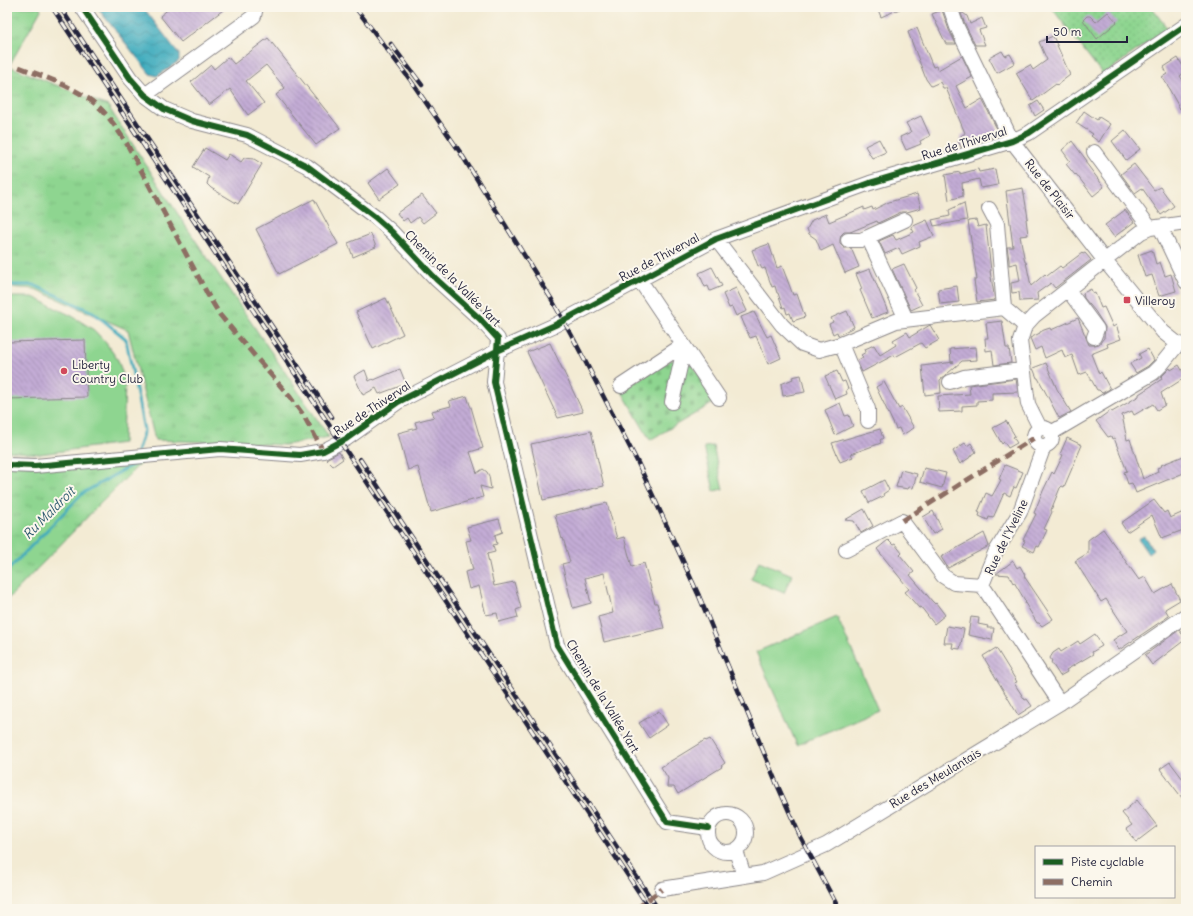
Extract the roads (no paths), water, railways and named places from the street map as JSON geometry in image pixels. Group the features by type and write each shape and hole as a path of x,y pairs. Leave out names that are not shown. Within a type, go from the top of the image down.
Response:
{"street":[{"name":"Chemin de la Vallée Yart","path":"82,7 130,78 145,95 164,109 192,121 247,135 308,166 332,183 392,232 436,279 480,319 498,339 494,382 557,644 667,822 708,828"},
{"path":"145,95 254,16 256,7"},
{"name":"Rue de Plaisir","path":"952,7 957,27 1012,141 1105,261 1163,332 1182,344"},
{"name":"Rue de Thiverval","path":"7,464 35,466 220,449 300,455 323,451 346,438 398,402 497,351 555,325 716,239 870,183 1012,141 1029,133 1186,25"},
{"path":"1094,152 1155,227 1186,282"},
{"path":"989,210 997,224 1004,308 1025,326"},
{"path":"848,240 861,240 868,238 905,220"},
{"path":"1182,344 1153,373 1046,431 1028,404 1022,370 1020,341 1025,326 1034,316 1142,232 1155,227 1186,223"},
{"path":"868,238 906,319"},
{"path":"716,239 782,325 802,344 819,350 841,344 896,321 1004,308"},
{"path":"639,279 719,398"},
{"path":"1068,290 1097,329 1094,337"},
{"path":"841,344 868,409 868,421"},
{"path":"622,386 683,345"},
{"path":"672,402 681,362 683,345"},
{"path":"950,382 964,377 1022,370"},
{"name":"Rue de l'Yveline","path":"1046,431 1051,440 1044,446 1020,512 995,553 982,585 1060,702"},
{"path":"846,550 902,521 943,576 954,583 982,585"},
{"name":"Rue des Meulantais","path":"662,889 763,873 826,845 1060,702 1186,615"},
{"path":"720,815 733,815 739,818 746,828 746,835 741,846 736,851 724,853 712,847 707,835 708,828 710,822 720,815"},
{"path":"736,851 744,876"}],"water":[{"path":"99,7 143,7 179,54 179,61 157,76 150,74 99,10"},
{"path":"1144,536 1153,550 1148,554 1138,539"}],"waterway":[{"name":"Ru Maldroit","path":"7,285 34,285 93,312 126,339 144,430 137,452"},
{"name":"Ru Maldroit","path":"7,571 83,493 132,465 134,461"}],"railway":[{"path":"52,7 650,909"},
{"path":"60,7 332,417"},
{"path":"355,7 411,81 460,152 552,300 571,334 638,463 699,596 776,782 801,838 839,909"},
{"path":"391,44 422,85"},
{"path":"360,459 658,909"}],"place":[{"name":"Villeroy","path":"1127,300"},
{"name":"Liberty Country Club","path":"64,371"}]}
